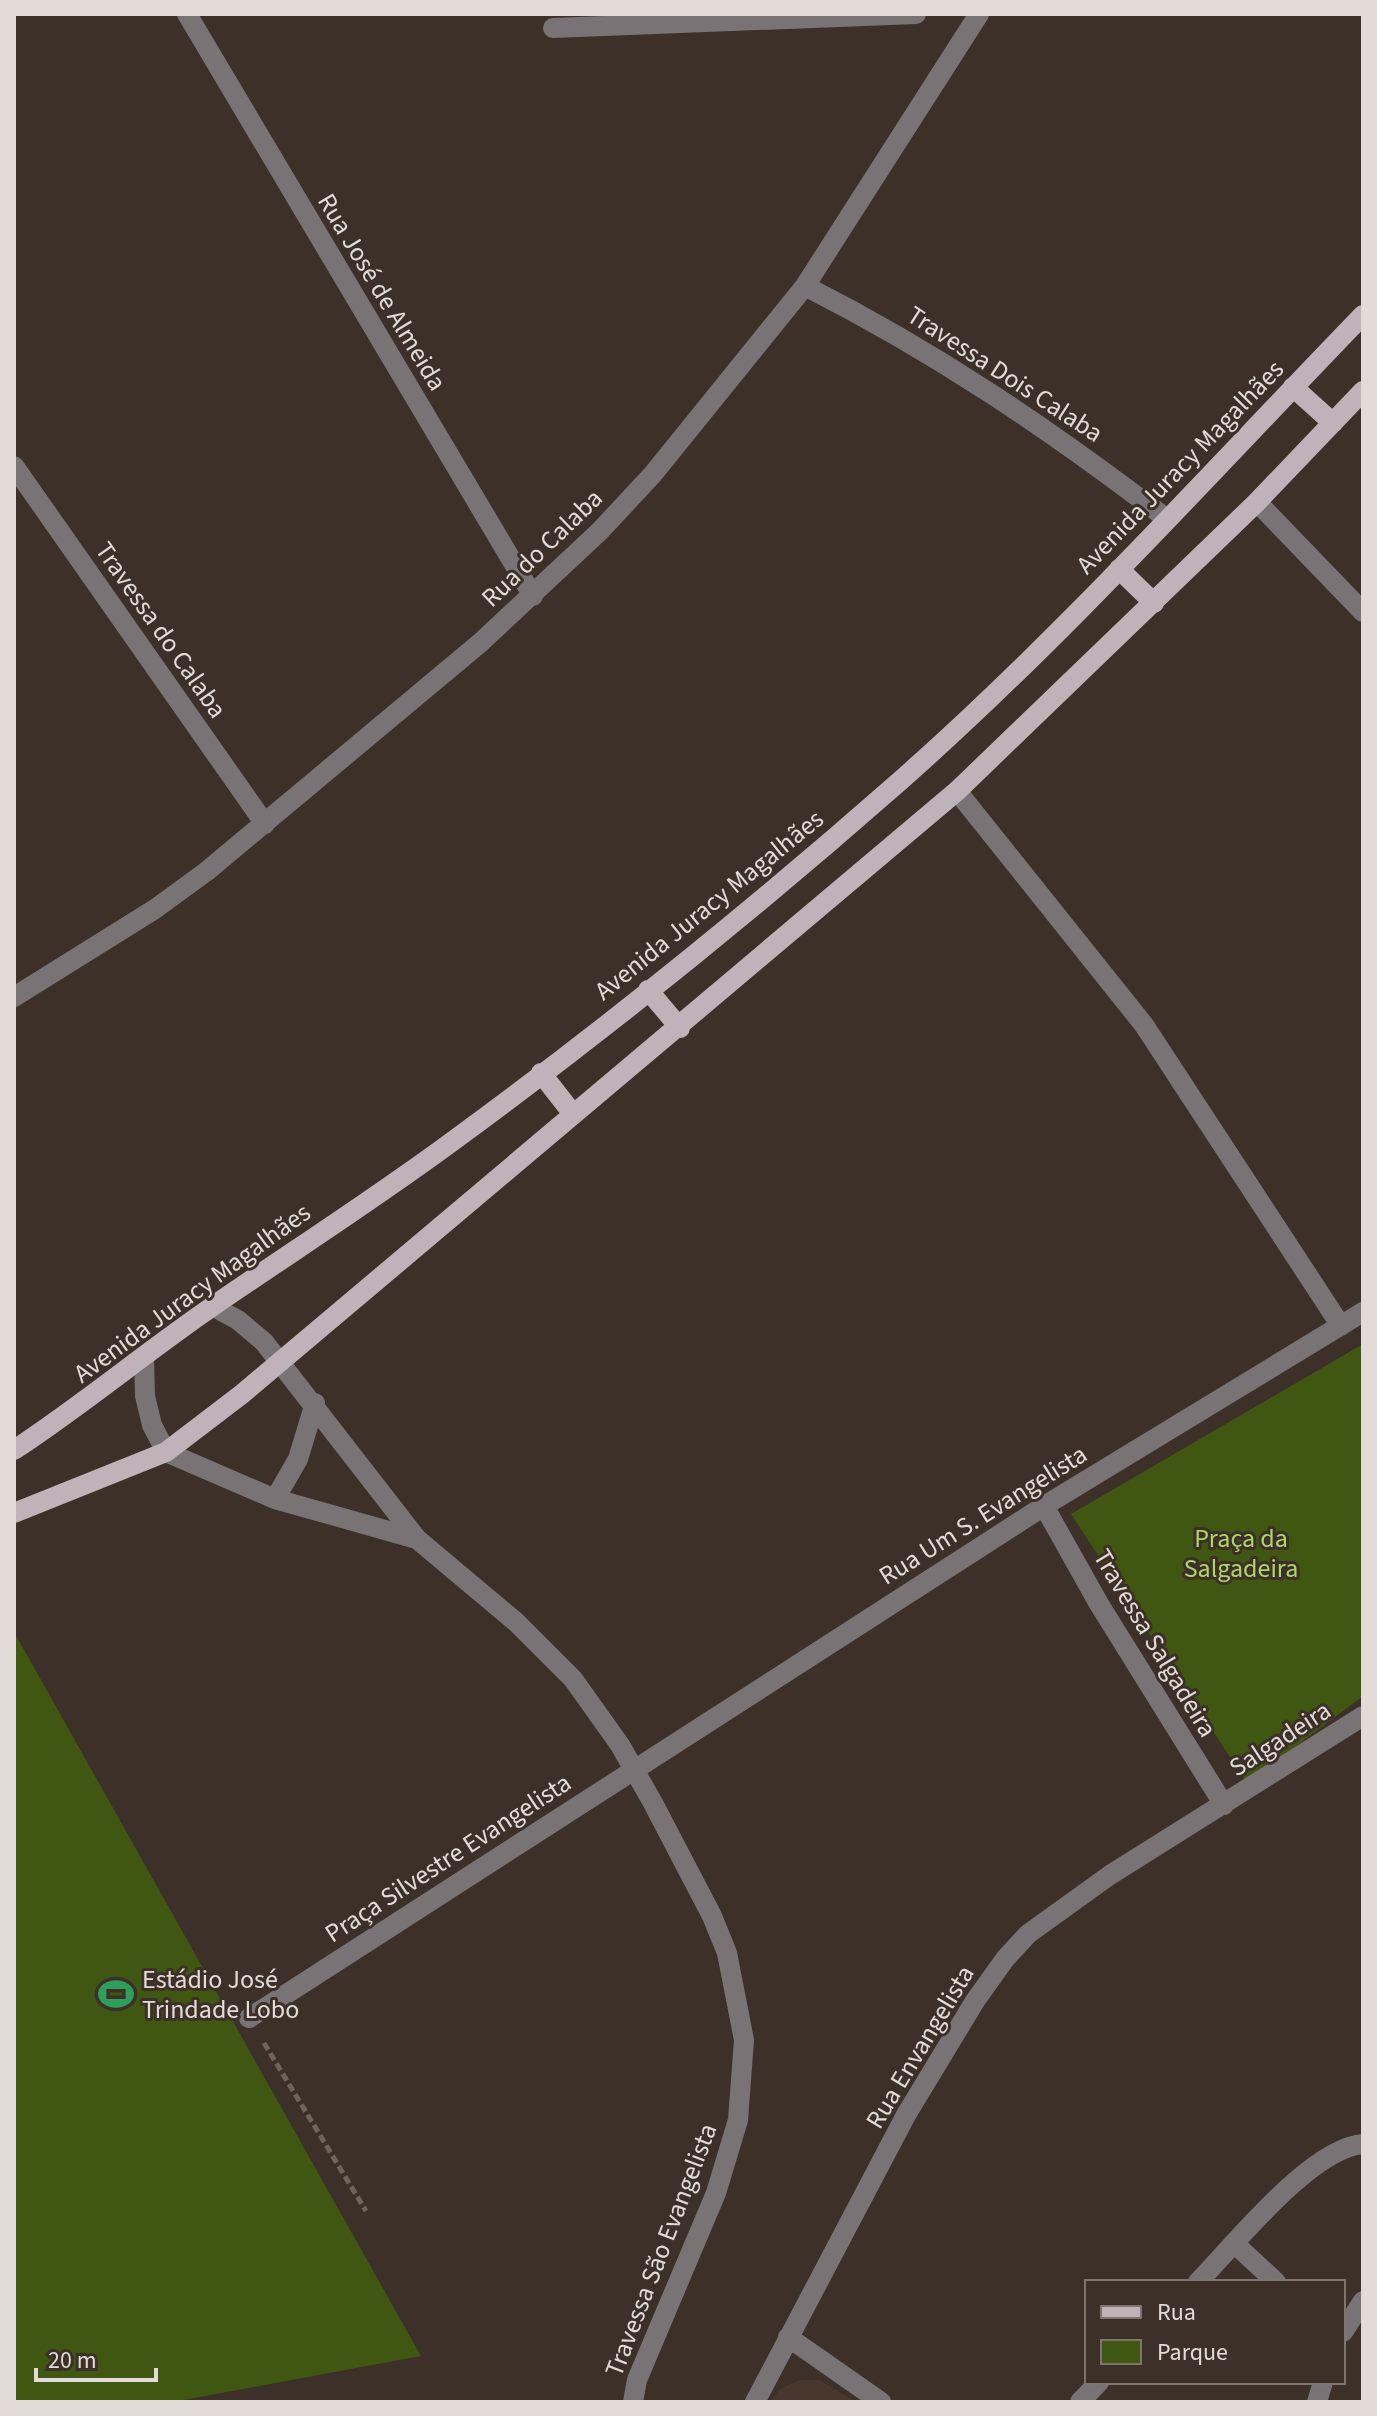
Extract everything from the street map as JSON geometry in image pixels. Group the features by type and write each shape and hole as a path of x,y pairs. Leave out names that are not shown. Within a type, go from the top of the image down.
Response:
{"main road":[{"name":"Avenida Juracy Magalhães","path":"14,1450 212,1306 457,1138 648,990 901,780 991,697 1119,569 1363,315"},
{"path":"1293,387 1333,423"},
{"path":"14,1513 166,1452 230,1404 573,1114 680,1028 957,791 1257,502 1363,391"},
{"path":"1119,569 1154,603"},
{"path":"648,990 680,1028"},
{"path":"541,1073 573,1114"}],"street":[{"name":"Rua José de Almeida","path":"187,14 533,596"},
{"path":"553,28 916,14"},
{"name":"Rua do Calaba","path":"14,997 155,909 265,824 533,596 653,474 805,286 979,14"},
{"name":"Travessa Dois Calaba","path":"805,286 928,351 1004,399 1167,519"},
{"name":"Travessa do Calaba","path":"14,466 265,824"},
{"path":"1257,502 1363,612"},
{"path":"957,791 1144,1025 1225,1143 1341,1326"},
{"path":"212,1306 248,1329 280,1360 417,1539"},
{"name":"Rua Um S. Evangelista","path":"634,1768 1044,1506 1363,1312"},
{"path":"144,1357 145,1396 152,1425 166,1452 275,1499 417,1539"},
{"path":"275,1499 298,1459 315,1403"},
{"name":"Travessa Salgadeira","path":"1044,1506 1099,1604 1224,1805"},
{"name":"Travessa São Evangelista","path":"417,1539 516,1622 573,1679 634,1768 712,1916 738,1994 744,2040 744,2083 730,2154 637,2380 633,2402"},
{"name":"Salgadeira","path":"1224,1805 1363,1716"},
{"name":"Praça Silvestre Evangelista","path":"249,2018 634,1768"},
{"name":"Rua Envangelista","path":"755,2402 906,2115 975,2001 1005,1959 1028,1934 1110,1875 1224,1805"},
{"path":"1200,2280 1326,2155 1348,2145 1363,2144"},
{"path":"1235,2244 1274,2280"},
{"path":"1345,2329 1363,2301"},
{"path":"788,2337 881,2402"},
{"path":"1080,2402 1097,2384"}],"path":[{"path":"249,2018 366,2211"}],"shaded area":[{"path":"800,2380 819,2380 856,2402 770,2402 780,2389"}],"green space":[{"name":"Praça da Salgadeira","path":"1363,1344 1363,1696 1247,1783 1071,1514"},
{"name":"Estádio José Trindade Lobo","path":"14,1632 421,2356 173,2402 14,2402"}],"place":[{"name":"Estádio José Trindade Lobo","path":"116,1994"}]}
